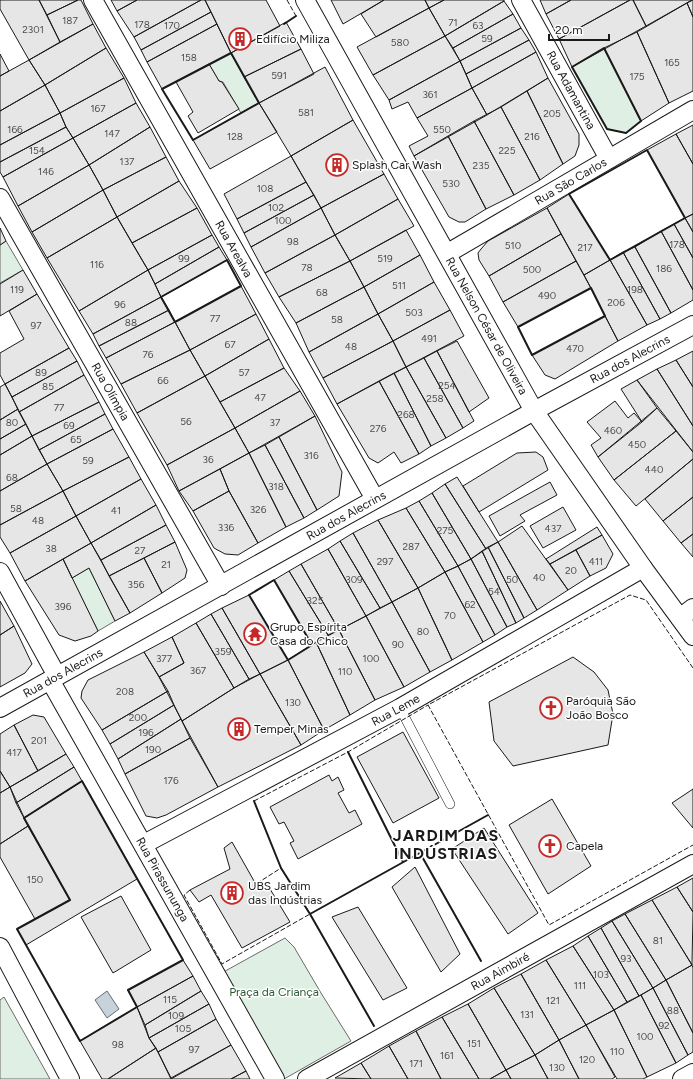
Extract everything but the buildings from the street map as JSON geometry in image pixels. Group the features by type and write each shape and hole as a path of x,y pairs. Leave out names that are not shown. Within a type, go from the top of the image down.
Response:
{"street":[{"name":"Rua Arealva","path":"93,0 375,499"},
{"name":"Rua Nelson César de Oliveira","path":"305,0 448,253 534,410 643,568 686,613 693,636"},
{"name":"Rua Adamantina","path":"521,0 609,159"},
{"name":"Rua São Carlos","path":"448,253 693,110"},
{"name":"Rua Olímpia","path":"0,198 221,586"},
{"name":"Rua dos Alecrins","path":"0,708 534,410 693,325"},
{"name":"Rua Leme","path":"144,844 400,708 643,568"},
{"name":"Rua Pirassununga","path":"0,572 54,678 144,844 275,1079"},
{"name":"Rua Aimbiré","path":"307,1079 693,864"},
{"path":"0,947 70,1079"},
{"path":"682,1079 693,1073"}],"lane":[{"path":"400,708 450,804"}],"green space":[{"path":"604,48 641,121 626,133 607,129 572,67"},
{"path":"231,53 259,103 241,113 223,82 219,81 209,64"},
{"path":"6,241 23,270 0,283 0,245"},
{"path":"89,568 115,621 98,631 72,578"},
{"name":"Praça da Criança","path":"285,938 294,947 351,1041 284,1079 252,1033 218,975"},
{"path":"4,997 50,1079 0,1079 0,1000"}],"shaded area":[{"path":"107,991 119,1009 107,1018 95,1000"}],"fence":[{"path":"287,0 296,16"},
{"path":"693,668 646,600 630,595 428,705 549,925 693,845"},
{"path":"254,801 348,752 428,705"},
{"path":"190,890 184,895 222,964 310,914 281,868 256,884"}],"wall":[{"path":"284,24 296,16"},
{"path":"604,48 641,121 626,133 607,129 572,67 604,48"},
{"path":"231,53 259,103 193,140 162,89 231,53"},
{"path":"647,150 685,218 610,260 569,194 647,150"},
{"path":"227,260 241,286 175,322 161,297 227,260"},
{"path":"591,288 605,316 532,355 518,327 591,288"},
{"path":"274,580 312,645 288,660 249,595 274,580"},
{"path":"348,752 403,862"},
{"path":"82,781 183,960 128,990 137,1007 80,1041 17,929 70,900 24,818 82,781"},
{"path":"254,801 281,868 310,914"},
{"path":"374,1026 310,914 488,815"},
{"path":"420,853 481,961"}],"place":[{"name":"Edifício Miliza","path":"240,39"},
{"name":"Splash Car Wash","path":"337,165"},
{"name":"Grupo Espírita Casa do Chico","path":"255,634"},
{"name":"Paróquia São João Bosco","path":"551,708"},
{"name":"Temper Minas","path":"239,729"},
{"name":"Capela","path":"550,846"},
{"name":"UBS Jardim das Indústrias","path":"232,893"}],"district":[{"name":"JARDIM DAS INDÚSTRIAS","path":"446,844"}]}
